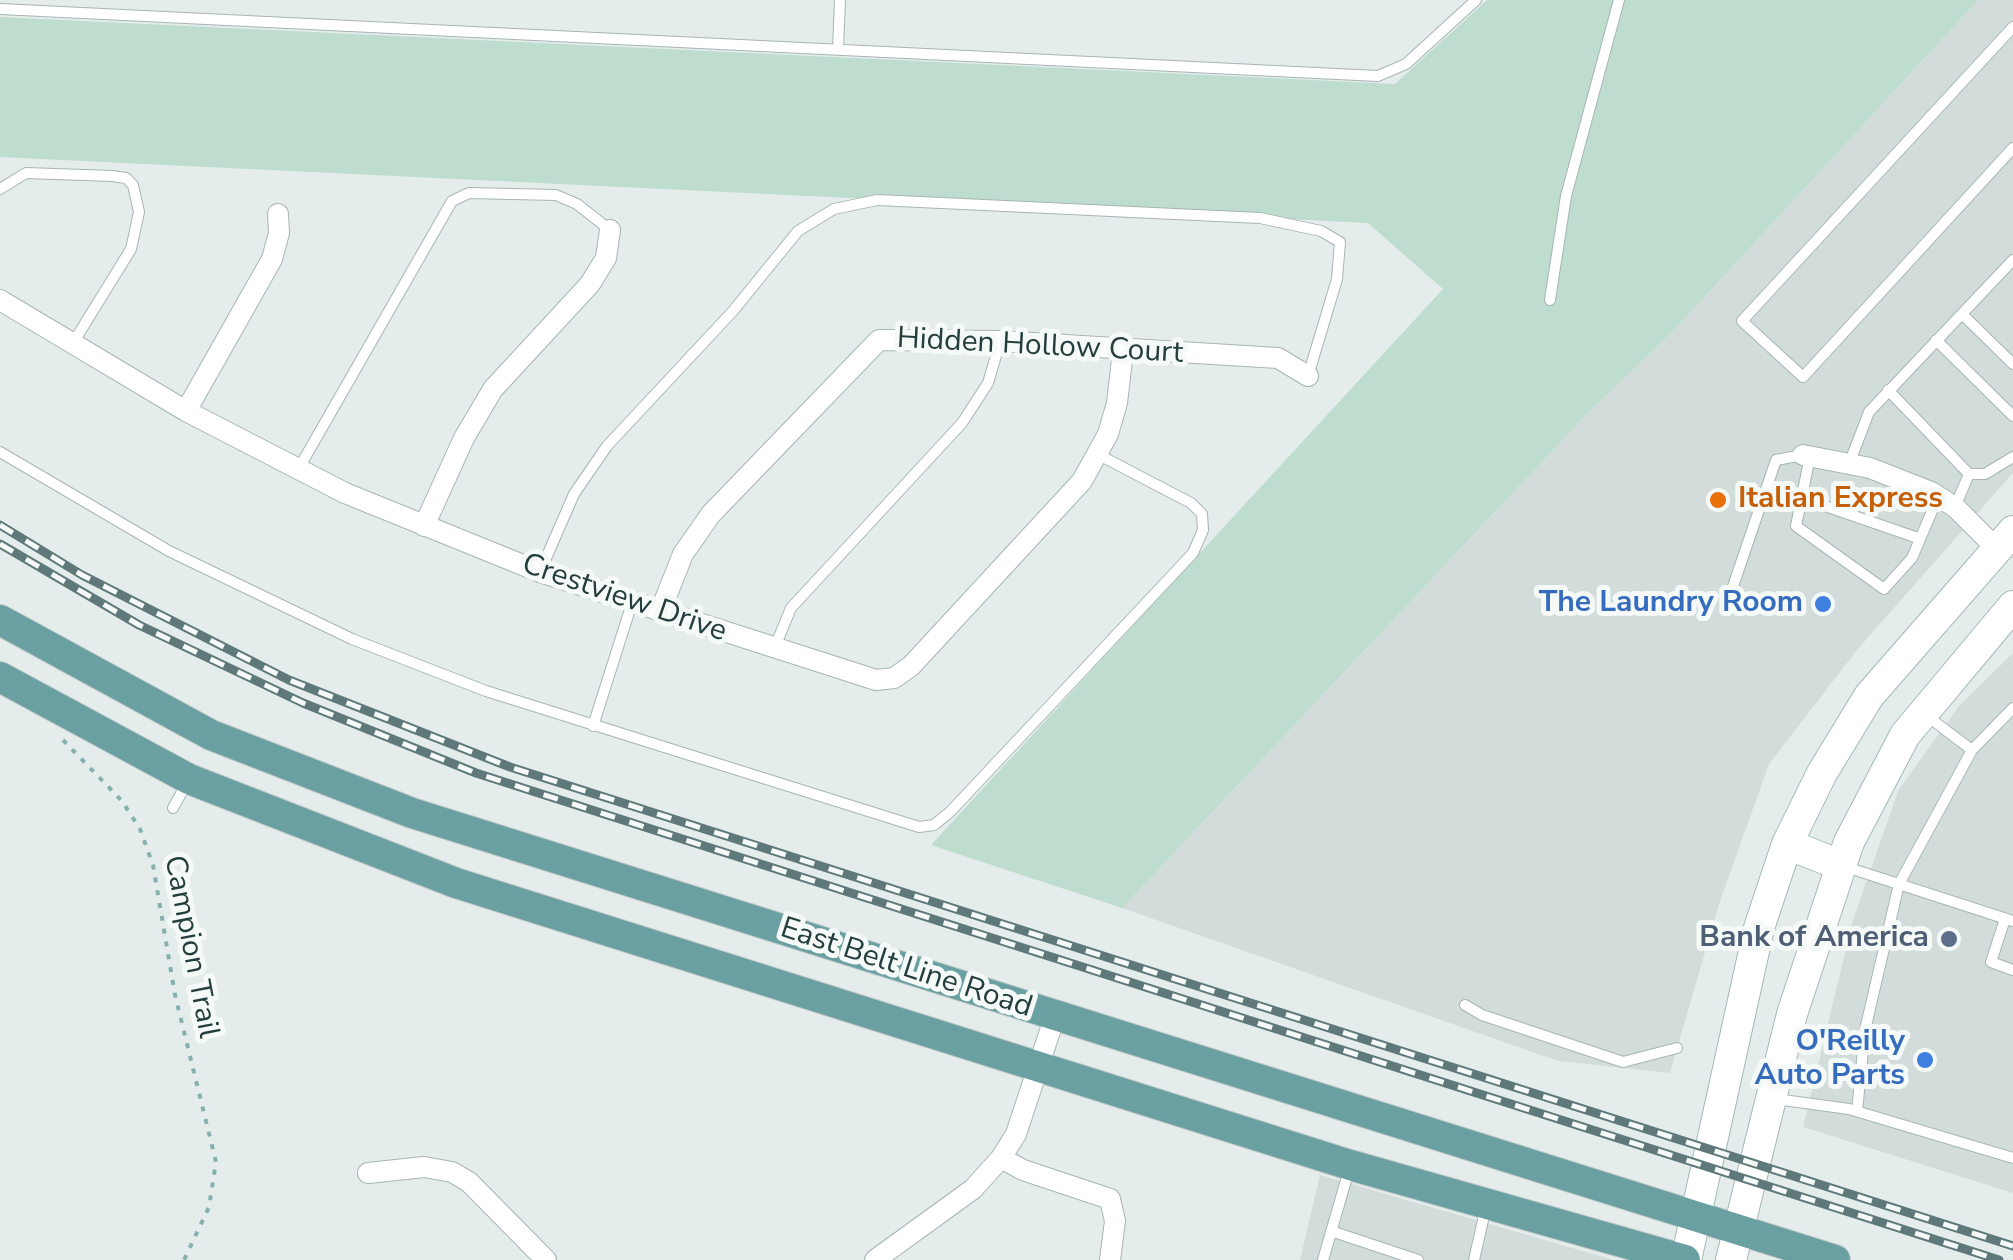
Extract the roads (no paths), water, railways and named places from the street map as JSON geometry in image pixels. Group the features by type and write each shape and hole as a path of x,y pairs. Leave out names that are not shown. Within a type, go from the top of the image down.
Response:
{"main road":[{"path":"1685,1260 1760,928 1788,844 1822,773 1869,696 2005,540"},
{"path":"1731,1260 1770,1099 1840,866 1874,787 1922,712 2013,606"},
{"name":"East Belt Line Road","path":"0,620 211,734 412,813 1835,1260"},
{"name":"East Belt Line Road","path":"0,677 189,779 456,884 1350,1166 1685,1260"},
{"path":"189,779 211,734"},
{"path":"1788,844 1840,866"},
{"path":"1350,1166 1366,1115"}],"street":[{"path":"186,412 272,260 279,234 278,214"},
{"path":"424,526 464,438 493,389 590,284 606,258 610,230"},
{"name":"Crestview Drive","path":"0,300 186,412 298,470 424,526 540,572 876,680 894,678 911,666 1063,504 1099,455 1118,403 1122,350"},
{"name":"Hidden Hollow Court","path":"660,612 683,554 711,514 879,340 1000,341 1278,358 1308,376"},
{"path":"1807,456 1849,464 1946,502 2005,540"},
{"path":"875,1260 973,1189 1001,1158 1016,1134 1055,1016"},
{"path":"1001,1158 1110,1199 1114,1221 1110,1260"},
{"path":"368,1173 424,1167 452,1172 469,1182 546,1260"}],"lane":[{"path":"838,49 840,0"},
{"path":"0,9 1378,76 1406,64 1476,0"},
{"path":"1550,300 1566,196 1619,0"},
{"path":"2013,27 1742,322 1803,377 2013,148"},
{"path":"0,189 26,173 112,176 133,185 139,212 131,250 72,344"},
{"path":"298,470 452,202 469,193 556,194 577,204 610,230"},
{"path":"540,572 574,494 606,446 733,311 798,231 834,210 877,200 1260,218 1321,231 1340,242 1337,279 1308,376"},
{"path":"1849,464 1860,427 1888,390 2010,269"},
{"path":"1962,314 2013,364"},
{"path":"1936,340 2013,416"},
{"path":"774,648 791,608 962,423 988,383 1000,341"},
{"path":"1888,390 1970,474 1984,474 2013,457"},
{"path":"0,452 102,514 254,594 470,685 899,824 934,824 1193,553 1203,530 1202,514 1191,503 1099,455"},
{"path":"1729,598 1776,460 1807,456 1796,526 1884,590 1912,558 1918,538 1970,474"},
{"path":"1802,498 1918,538"},
{"path":"594,726 632,603"},
{"path":"1853,1110 1865,1030 1899,884 1972,750 2013,708"},
{"path":"1922,712 1972,750"},
{"path":"173,808 189,779"},
{"path":"1840,866 2009,920 1991,962 2013,970"},
{"path":"1465,1005 1482,1015 1623,1062 1677,1048"},
{"path":"1770,1099 1853,1110 2013,1158"},
{"path":"1323,1260 1350,1166"},
{"path":"1474,1260 1486,1204"},
{"path":"1332,1231 1418,1260"}],"railway":[{"path":"0,525 82,575 289,680 510,767 2013,1246"},
{"path":"0,544 139,625 303,703 476,773 1999,1260"}],"place":[{"name":"Italian Express","path":"1718,500"},
{"name":"The Laundry Room","path":"1823,604"},
{"name":"Bank of America","path":"1949,939"},
{"name":"O'Reilly Auto Parts","path":"1925,1060"}]}
